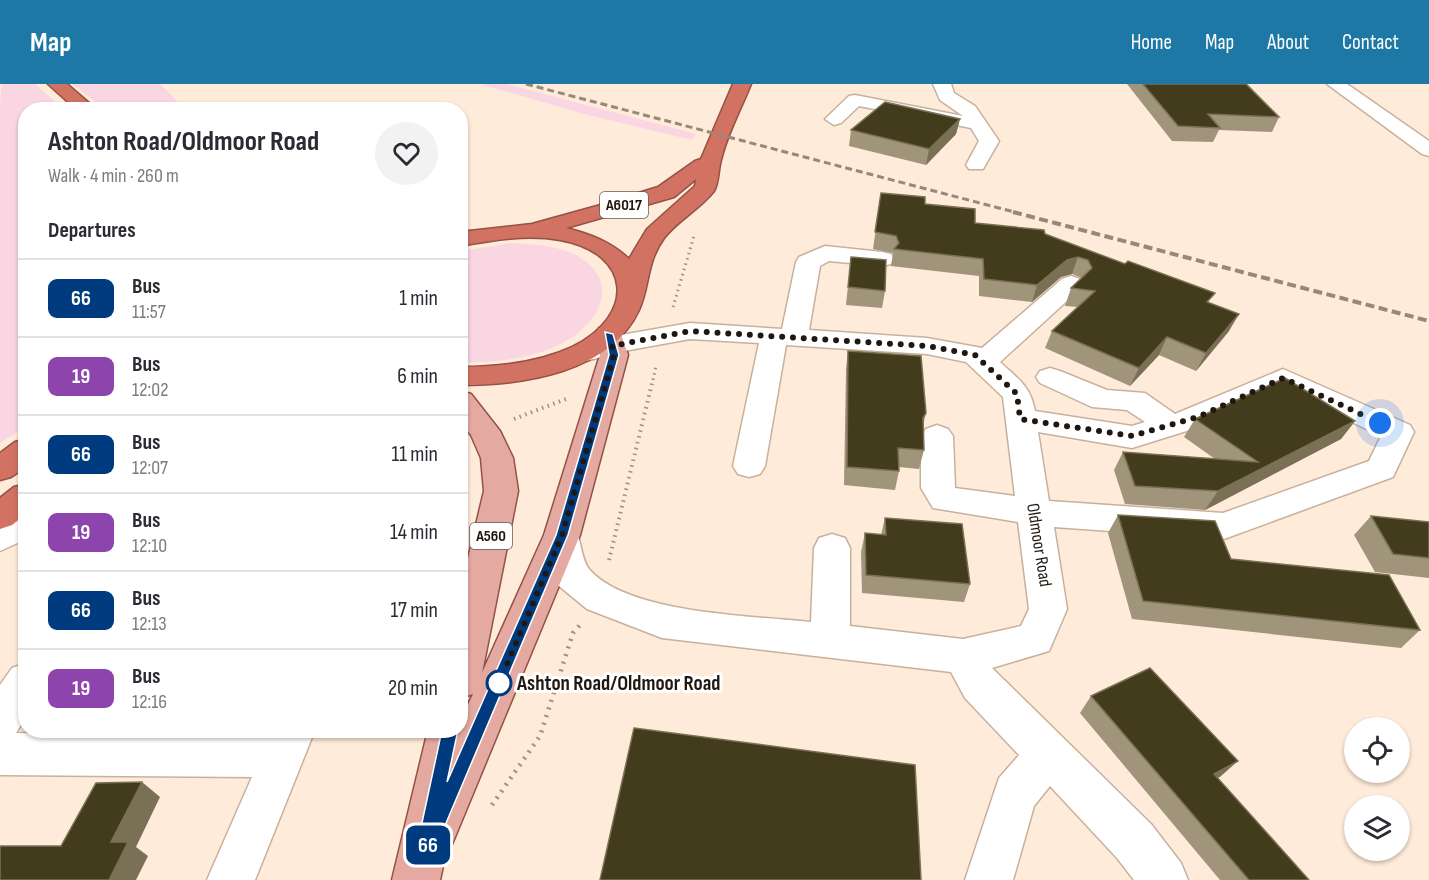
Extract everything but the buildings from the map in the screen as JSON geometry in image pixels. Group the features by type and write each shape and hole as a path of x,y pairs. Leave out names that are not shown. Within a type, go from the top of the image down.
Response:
{"highway":[{"path":"57,84 78,102"},
{"name":"A6017","path":"632,286 639,262 655,234 705,188 711,159 742,84"},
{"name":"A6017","path":"527,231 605,211 666,192 711,159"},
{"path":"468,237 492,232 527,231 559,234 586,241 609,252 625,268 632,286 631,302 610,340"},
{"path":"468,376 483,377 529,371 571,357"},
{"path":"0,469 18,456"},
{"path":"0,516 18,502"}],"main road":[{"path":"420,867 562,535 614,355 610,340"},
{"name":"A560","path":"468,410 485,430 497,458 501,491 468,643"},
{"path":"420,867 448,738"}],"lane":[{"path":"1336,84 1429,150"},
{"path":"944,90 969,110 988,141 976,165"},
{"path":"834,119 855,100 978,124"},
{"path":"1392,124 1429,129"},
{"path":"749,466 784,336 808,262 825,253 882,259"},
{"path":"983,363 1071,284"},
{"name":"Oldmoor Road","path":"562,535 572,576 600,598 662,621 963,656 1005,648 1035,639 1048,609 1017,394 975,355 927,346 690,331 610,340 571,357"},
{"path":"837,340 838,363 893,366"},
{"path":"1050,377 1103,400 1134,400 1170,425"},
{"path":"937,436 938,488 945,499 1034,513 1224,525 1382,469 1399,432 1283,378 1198,417 1132,436 1020,419"},
{"path":"0,537 18,527"},
{"path":"830,641 832,548"},
{"path":"963,656 980,685 1134,841 1164,880"},
{"path":"0,720 18,693"},
{"path":"0,754 290,743 231,880"},
{"path":"989,880 1015,794 1047,755"}],"shaded area":[{"path":"2,84 35,84 56,102 18,102 18,431 0,443 0,105"},
{"path":"72,84 160,84 178,102 96,102"},
{"path":"480,84 506,84 696,134 692,140 584,114"},
{"path":"511,243 533,244 569,252 584,260 595,270 601,281 600,305 584,328 571,338 545,351 518,358 468,363 468,250"}],"railway":[{"path":"526,84 1018,213"},
{"path":"1013,212 1429,321"}],"bus line":[{"name":"66","path":"448,738 424,855 562,535 614,355 609,334"}],"place":[{"name":"Ashton Road/Oldmoor Road","path":"499,683"}],"route":[{"path":"499,683 562,535 614,355 612,346 621,343 690,331 927,346 975,355 1017,394 1020,419 1132,436 1198,417 1283,378 1380,423"}]}
